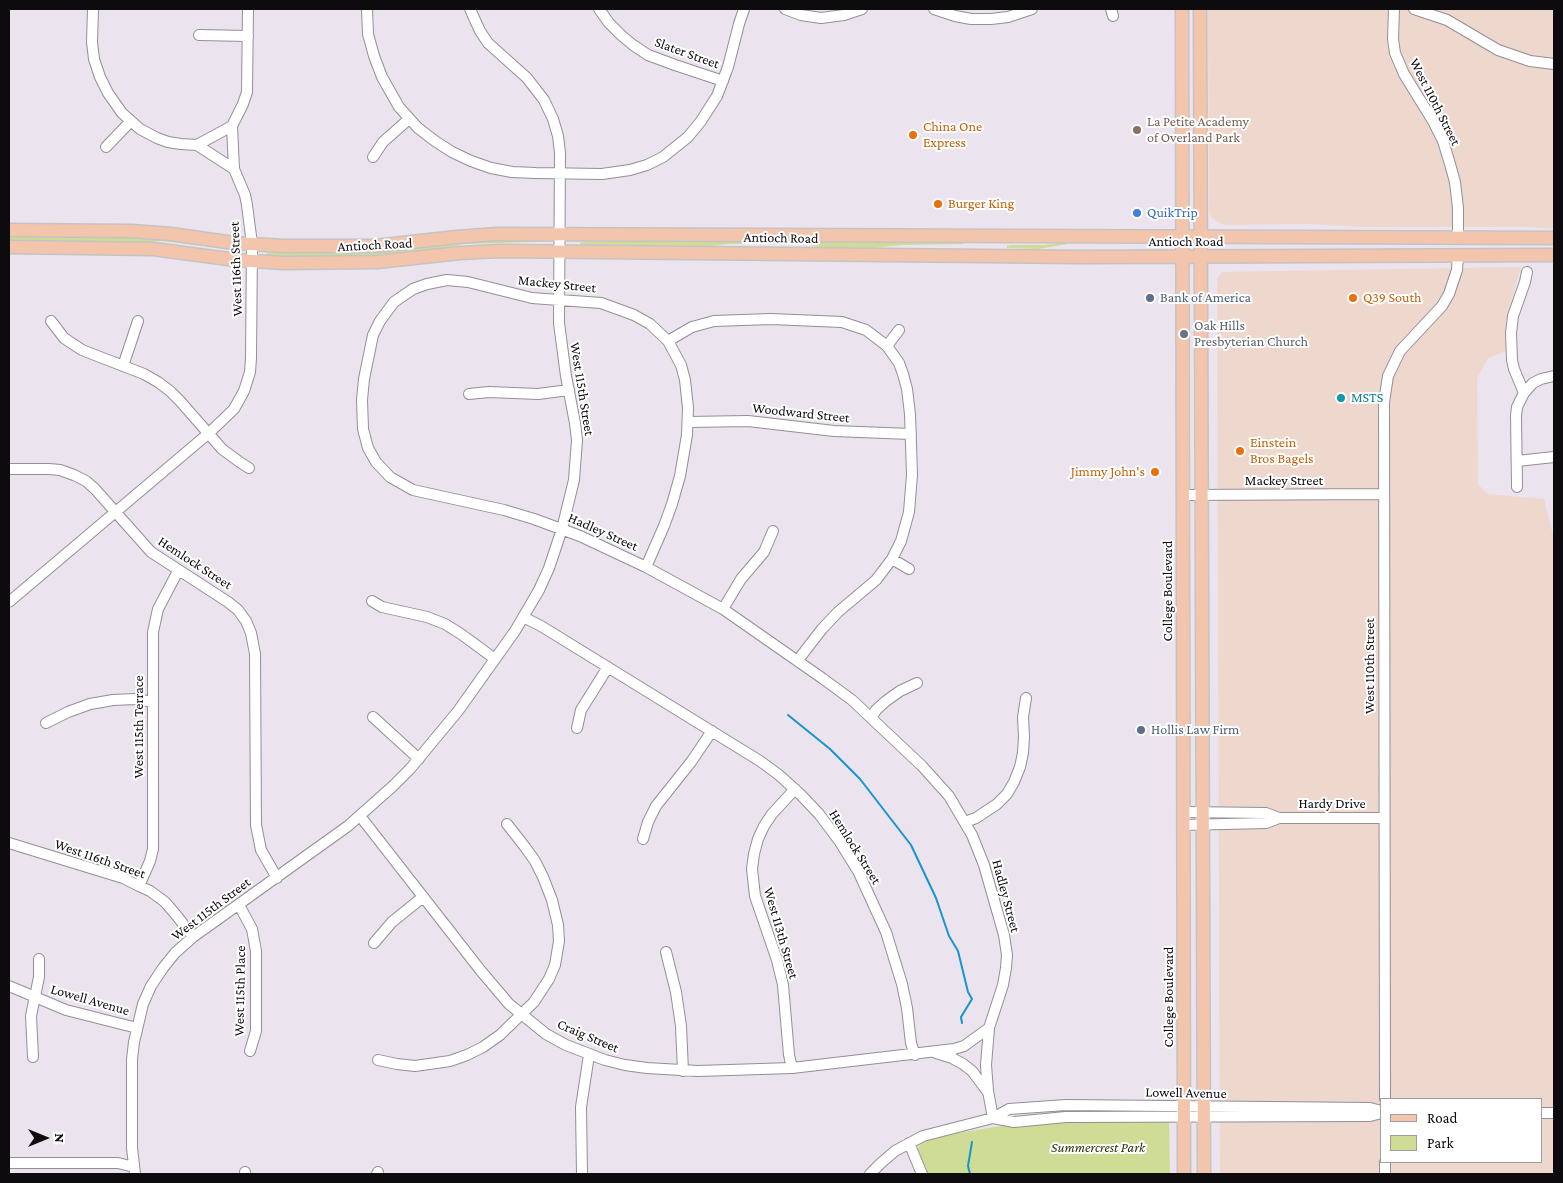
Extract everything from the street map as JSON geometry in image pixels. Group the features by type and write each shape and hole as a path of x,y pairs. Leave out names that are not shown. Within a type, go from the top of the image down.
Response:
{"main road":[{"name":"College Boulevard","path":"1182,9 1184,1174"},
{"path":"1200,9 1204,1174"},
{"name":"Antioch Road","path":"9,230 152,232 284,246 367,246 476,236 559,235 1554,238"},
{"path":"1420,256 1428,248 1446,246 1455,242 1458,238"},
{"path":"1458,255 1466,248 1489,246 1498,238"},
{"name":"Antioch Road","path":"9,247 153,249 252,261 360,263 479,251 1182,257 1554,255"}],"street":[{"path":"93,9 92,42 94,59 100,78 122,113 131,121 146,133 181,144 197,144 232,126"},
{"name":"West 116th Street","path":"9,602 209,433 234,409 247,385 251,358 252,244 245,195 234,169 232,126 247,92 248,9"},
{"path":"366,9 368,34 374,56 399,107 418,128 435,142 452,152 491,168 512,172 560,174 611,173 630,170 647,165 677,148 701,122 717,96 728,67 744,9"},
{"name":"West 115th Street","path":"134,1171 132,1148 132,1059 143,1004 163,968 175,953 193,937 330,840 360,816 419,759 458,711 524,617 549,568 562,529 572,489 577,440 561,340 558,136 554,118 544,100 527,78 488,43 480,32 470,9"},
{"name":"Slater Street","path":"599,9 621,35 648,54 723,81"},
{"path":"785,9 801,15 821,18 844,15 862,9"},
{"path":"934,9 970,19 991,20 1008,17 1032,9"},
{"name":"West 110th Street","path":"1394,9 1392,39 1395,53 1404,74 1443,141 1450,164 1455,182 1458,208 1458,238"},
{"path":"1414,9 1447,20 1498,50 1530,60 1554,64"},
{"path":"199,35 248,36"},
{"path":"373,157 383,142 409,119"},
{"path":"106,147 131,121"},
{"path":"197,144 234,169"},
{"name":"West 110th Street","path":"1385,1098 1384,402 1388,376 1396,358 1405,345 1446,300 1455,280 1458,255"},
{"path":"1524,393 1512,360 1511,333 1513,316 1527,272"},
{"name":"Mackey Street","path":"364,379 370,343 380,320 394,302 413,289 434,282 455,280 532,298 601,303 620,308 650,324 668,341 681,365 688,396 688,422 680,476 664,526 646,567"},
{"path":"668,341 692,327 727,320 772,319 842,322 866,330 887,346 904,374 911,434 912,475 909,512 902,541 892,559 876,580 838,612 798,660"},
{"path":"51,321 71,344 92,355 144,374 158,382 170,391 222,449 249,468"},
{"path":"122,366 138,321"},
{"path":"887,346 899,330"},
{"path":"1517,487 1517,407 1524,393 1533,383 1554,376"},
{"name":"Hadley Street","path":"364,379 362,421 364,436 372,457 390,477 414,490 504,510 562,529 646,567 723,609 798,660 852,700 934,778 949,796 966,822 988,877 1004,935 1007,955 1006,968 1003,985 989,1028 986,1065 992,1118"},
{"path":"469,394 489,392 538,394 569,390"},
{"name":"Woodward Street","path":"688,422 748,422 834,431 911,434"},
{"path":"1517,461 1554,457"},
{"name":"Hemlock Street","path":"9,469 50,469 74,474 86,481 151,552 228,602 238,610 246,621 251,633 255,654 256,825 261,850 277,878"},
{"name":"Mackey Street","path":"1184,495 1384,494"},
{"path":"723,609 741,579 764,552 773,531"},
{"path":"892,559 909,569"},
{"name":"West 115th Terrace","path":"139,886 150,861 153,848 153,632 155,618 178,571"},
{"path":"372,601 382,606 427,617 445,624 495,659"},
{"name":"Hemlock Street","path":"524,617 760,761 779,775 819,814 840,842 858,871 886,932 900,975 915,1055"},
{"path":"577,728 581,710 608,667"},
{"path":"871,718 876,710 886,701 900,691 917,683"},
{"path":"966,822 997,804 1007,794 1014,782 1024,753 1023,717 1026,698"},
{"path":"46,723 68,712 98,702 135,699 153,702"},
{"path":"373,717 419,759"},
{"path":"644,839 648,822 656,806 691,762 712,731"},
{"name":"West 113th Street","path":"792,1068 777,960 755,896 752,869 754,854 764,826 794,789"},
{"name":"Hardy Drive","path":"1183,812 1202,819 1266,823 1279,818 1384,818"},
{"name":"Craig Street","path":"360,816 500,995 546,1034 566,1045 590,1054 625,1065 683,1070 792,1068 954,1049 964,1046 989,1028"},
{"name":"Hardy Drive","path":"1183,825 1202,819"},
{"path":"378,1060 415,1066 450,1061 467,1055 500,1035 522,1015 534,1002 549,979 558,950 558,925 552,900 543,877 525,847 507,824"},
{"name":"West 116th Street","path":"9,843 122,878 150,891 165,902 193,937"},
{"path":"374,943 392,922 423,897"},
{"name":"West 115th Place","path":"239,905 252,929 255,942 256,1031 250,1051"},
{"path":"666,952 676,992 681,1026 683,1070"},
{"name":"Lowell Avenue","path":"34,1057 31,1022 39,976 38,959"},
{"name":"Lowell Avenue","path":"9,986 66,1010 137,1028"},
{"name":"Craig Street","path":"934,1052 963,1064 972,1071 988,1091"},
{"path":"582,1174 581,1106 590,1054"},
{"name":"Lowell Avenue","path":"870,1174 887,1157 908,1143 933,1133 992,1118 1009,1109 1066,1105 1204,1112 1370,1116 1380,1113"},
{"path":"908,1143 922,1174"},
{"path":"9,1163 118,1163 134,1171"}],"shaded area":[{"path":"1208,9 1554,9 1554,229 1530,227 1360,227 1312,224 1224,225 1218,222 1211,217 1209,211"},
{"path":"1521,267 1505,325 1506,351 1488,358 1477,378 1478,484 1487,494 1544,499 1554,540 1554,1174 1220,1174 1217,279 1222,272"}],"green space":[{"path":"29,234 155,236 230,247 230,249 162,241 137,243 9,241 9,237"},
{"path":"540,239 540,241 534,242 463,244 437,250 386,256 267,256 267,253 340,253 467,240"},
{"path":"682,240 777,241 777,243 728,244 702,247 580,245 580,243 585,242 666,242"},
{"path":"810,242 963,242 963,244 902,245 872,248 817,247 810,245"},
{"path":"1067,242 1067,244 1039,249 1007,248 1007,246 1011,245 1044,245"},
{"name":"Summercrest Park","path":"1062,1120 1169,1121 1170,1174 928,1174 918,1150 922,1141 964,1132 1000,1126"}],"waterway":[{"path":"788,715 830,749 860,779 911,845 936,898 949,936 958,951 968,992 972,999 961,1017 962,1023"},
{"path":"970,1174 968,1166 972,1142"}],"place":[{"name":"La Petite Academy of Overland Park","path":"1137,130"},
{"name":"China One Express","path":"913,135"},
{"name":"Burger King","path":"938,204"},
{"name":"QuikTrip","path":"1137,213"},
{"name":"Bank of America","path":"1150,298"},
{"name":"Q39 South","path":"1353,298"},
{"name":"Oak Hills Presbyterian Church","path":"1184,334"},
{"name":"MSTS","path":"1341,398"},
{"name":"Einstein Bros Bagels","path":"1240,451"},
{"name":"Jimmy John's","path":"1155,472"},
{"name":"Hollis Law Firm","path":"1141,730"}]}
